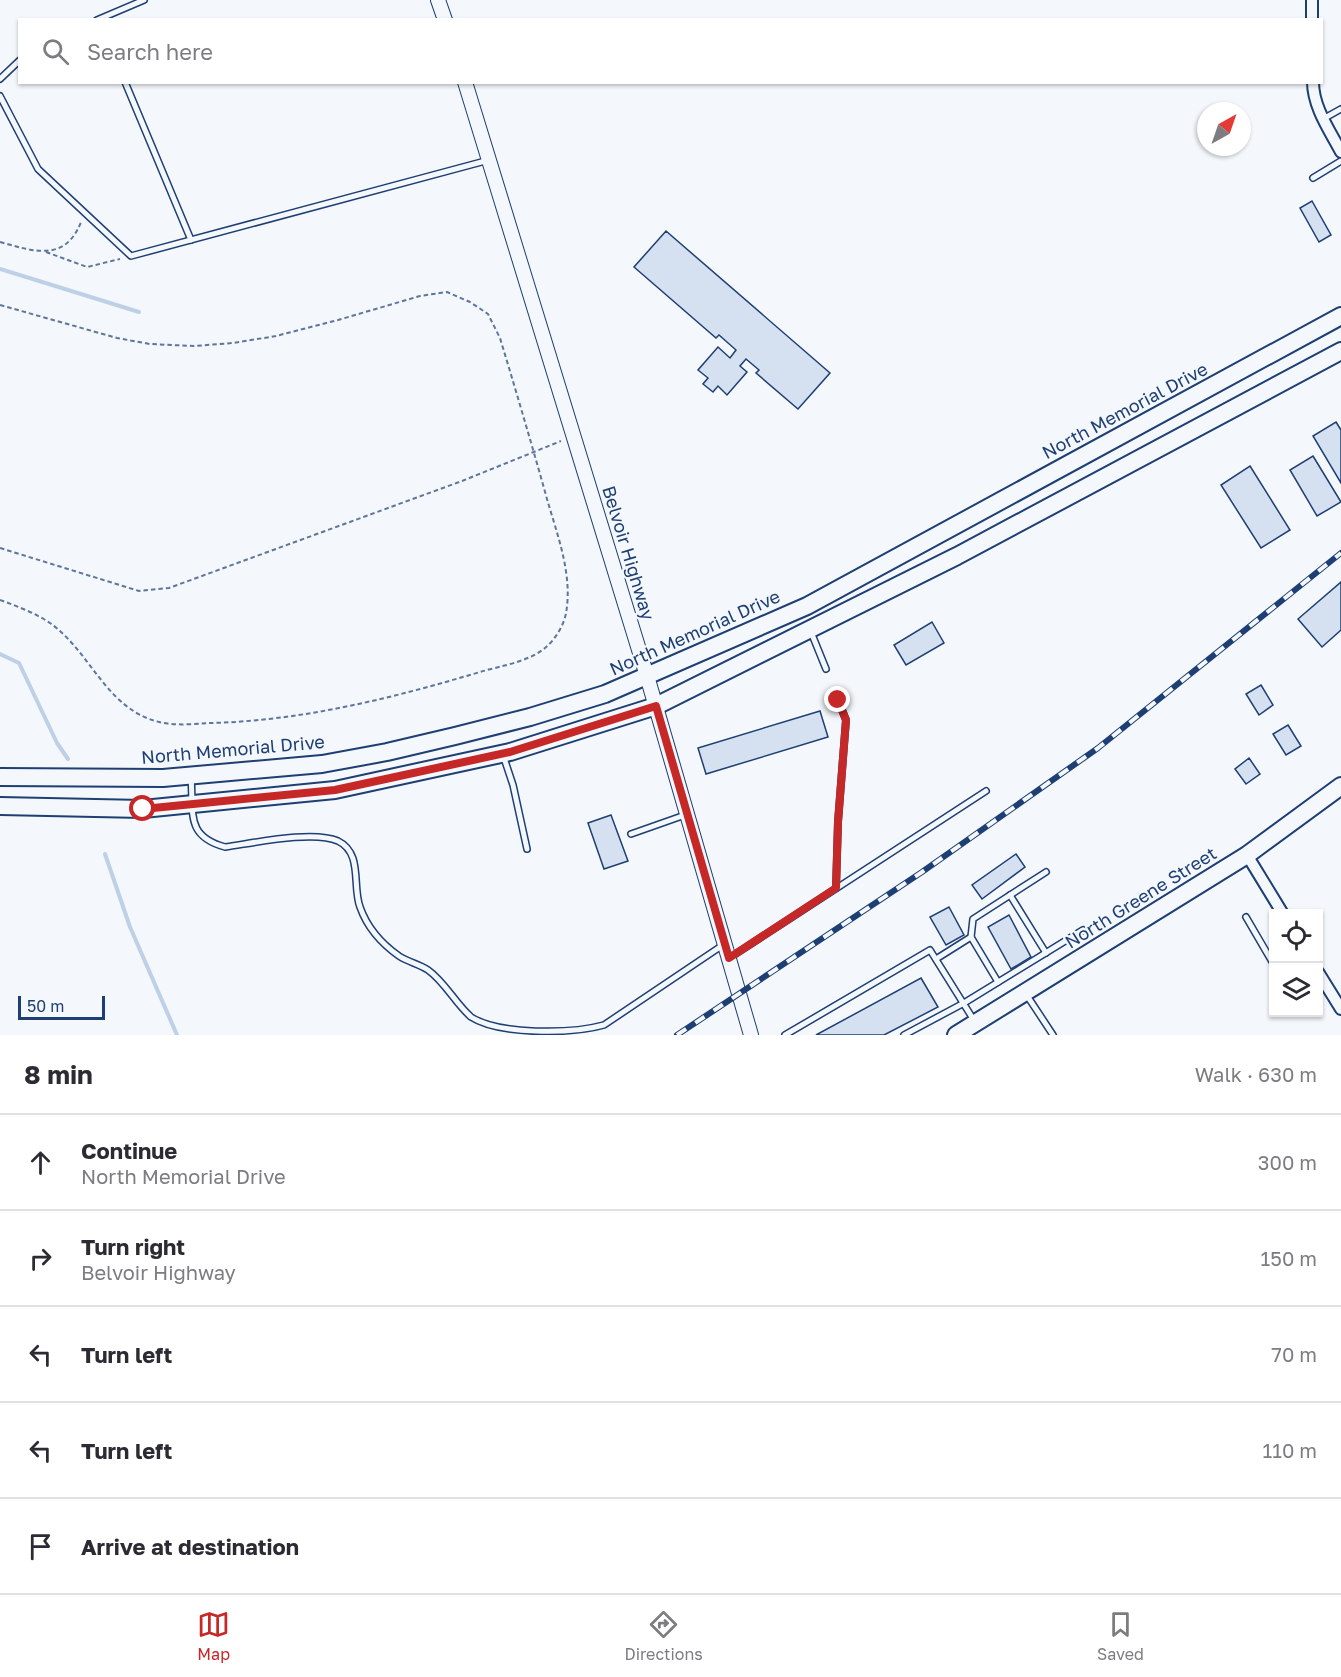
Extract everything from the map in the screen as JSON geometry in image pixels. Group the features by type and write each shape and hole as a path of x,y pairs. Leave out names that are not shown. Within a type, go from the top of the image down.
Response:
{"main road":[{"name":"North Memorial Drive","path":"0,777 163,778 321,764 387,752 530,717 605,694 807,606 1341,316"},
{"path":"0,806 143,809 335,790 503,754 656,706 957,556 1341,351"},
{"name":"North Greene Street","path":"956,1035 1247,855 1341,786"}],"street":[{"path":"438,0 443,18"},
{"path":"1312,0 1312,18"},
{"name":"Belvoir Highway","path":"466,84 647,676 751,1035"},
{"path":"1313,84 1323,119 1341,152"},
{"path":"1247,855 1280,909"},
{"path":"1323,980 1341,1009"}],"lane":[{"path":"100,18 144,0"},
{"path":"0,79 18,62"},
{"path":"126,84 191,240"},
{"path":"0,96 38,169 131,256 490,159"},
{"path":"1323,119 1341,109"},
{"path":"1313,178 1341,161"},
{"path":"811,630 826,669"},
{"path":"836,888 838,822 846,720 838,700"},
{"path":"503,754 513,785 527,849"},
{"path":"191,776 194,823 197,832 206,840 225,847 317,836 340,842 348,849 355,862 360,906 376,936 400,956 428,970 471,1017 482,1024 554,1034 581,1031 604,1025 725,944"},
{"path":"729,958 986,791"},
{"path":"631,834 687,814"},
{"path":"998,982 971,937 973,919 1046,872"},
{"path":"1010,895 1046,952"},
{"path":"1246,917 1269,955"},
{"path":"904,1035 964,1003 1083,930"},
{"path":"936,959 971,937"},
{"path":"787,1035 930,950 976,1023"},
{"path":"1025,993 1053,1035"}],"path":[{"path":"46,252 60,248 69,242 81,222 82,210"},
{"path":"0,242 46,252 87,267 131,256"},
{"path":"0,305 117,338 150,344 194,345 233,343 276,336 420,296 447,292 470,302 488,314 500,338 562,555 568,594 566,615 559,632 545,648 524,659 423,689 345,706 260,720 186,724 159,722 131,709 106,688 83,658 51,624 21,607 0,600"},
{"path":"0,548 139,591 170,588 573,436"}],"building":[{"path":"1312,201 1331,235 1319,242 1300,208"},
{"path":"666,231 830,373 798,409 756,373 759,370 746,359 740,366 747,372 727,395 718,386 713,392 703,384 708,378 698,370 718,347 730,358 736,350 719,335 716,338 634,267"},
{"path":"1336,422 1341,430 1341,483 1313,436"},
{"path":"1313,456 1341,502 1317,516 1290,470"},
{"path":"1250,466 1290,530 1261,548 1221,485"},
{"path":"1341,582 1341,630 1322,647 1298,619"},
{"path":"932,622 944,643 906,665 894,645"},
{"path":"1261,685 1273,705 1259,715 1246,694"},
{"path":"820,711 828,737 706,774 698,748"},
{"path":"1288,725 1301,746 1286,755 1273,734"},
{"path":"1249,758 1260,774 1246,784 1235,769"},
{"path":"611,815 628,861 604,869 588,823"},
{"path":"1016,854 1025,867 982,899 972,885"},
{"path":"949,907 964,935 946,945 930,917"},
{"path":"1009,915 1031,957 1011,969 988,927"},
{"path":"921,978 938,1007 884,1035 816,1035"}],"waterway":[{"path":"0,269 139,312"},
{"path":"0,654 19,663 57,743 68,759"},
{"path":"105,854 130,927 177,1035"}],"railway":[{"path":"677,1035 922,872 1098,748 1341,553"}],"route":[{"path":"143,809 335,790 510,752 656,706 729,958 836,888 838,822 846,720 838,700"}]}
